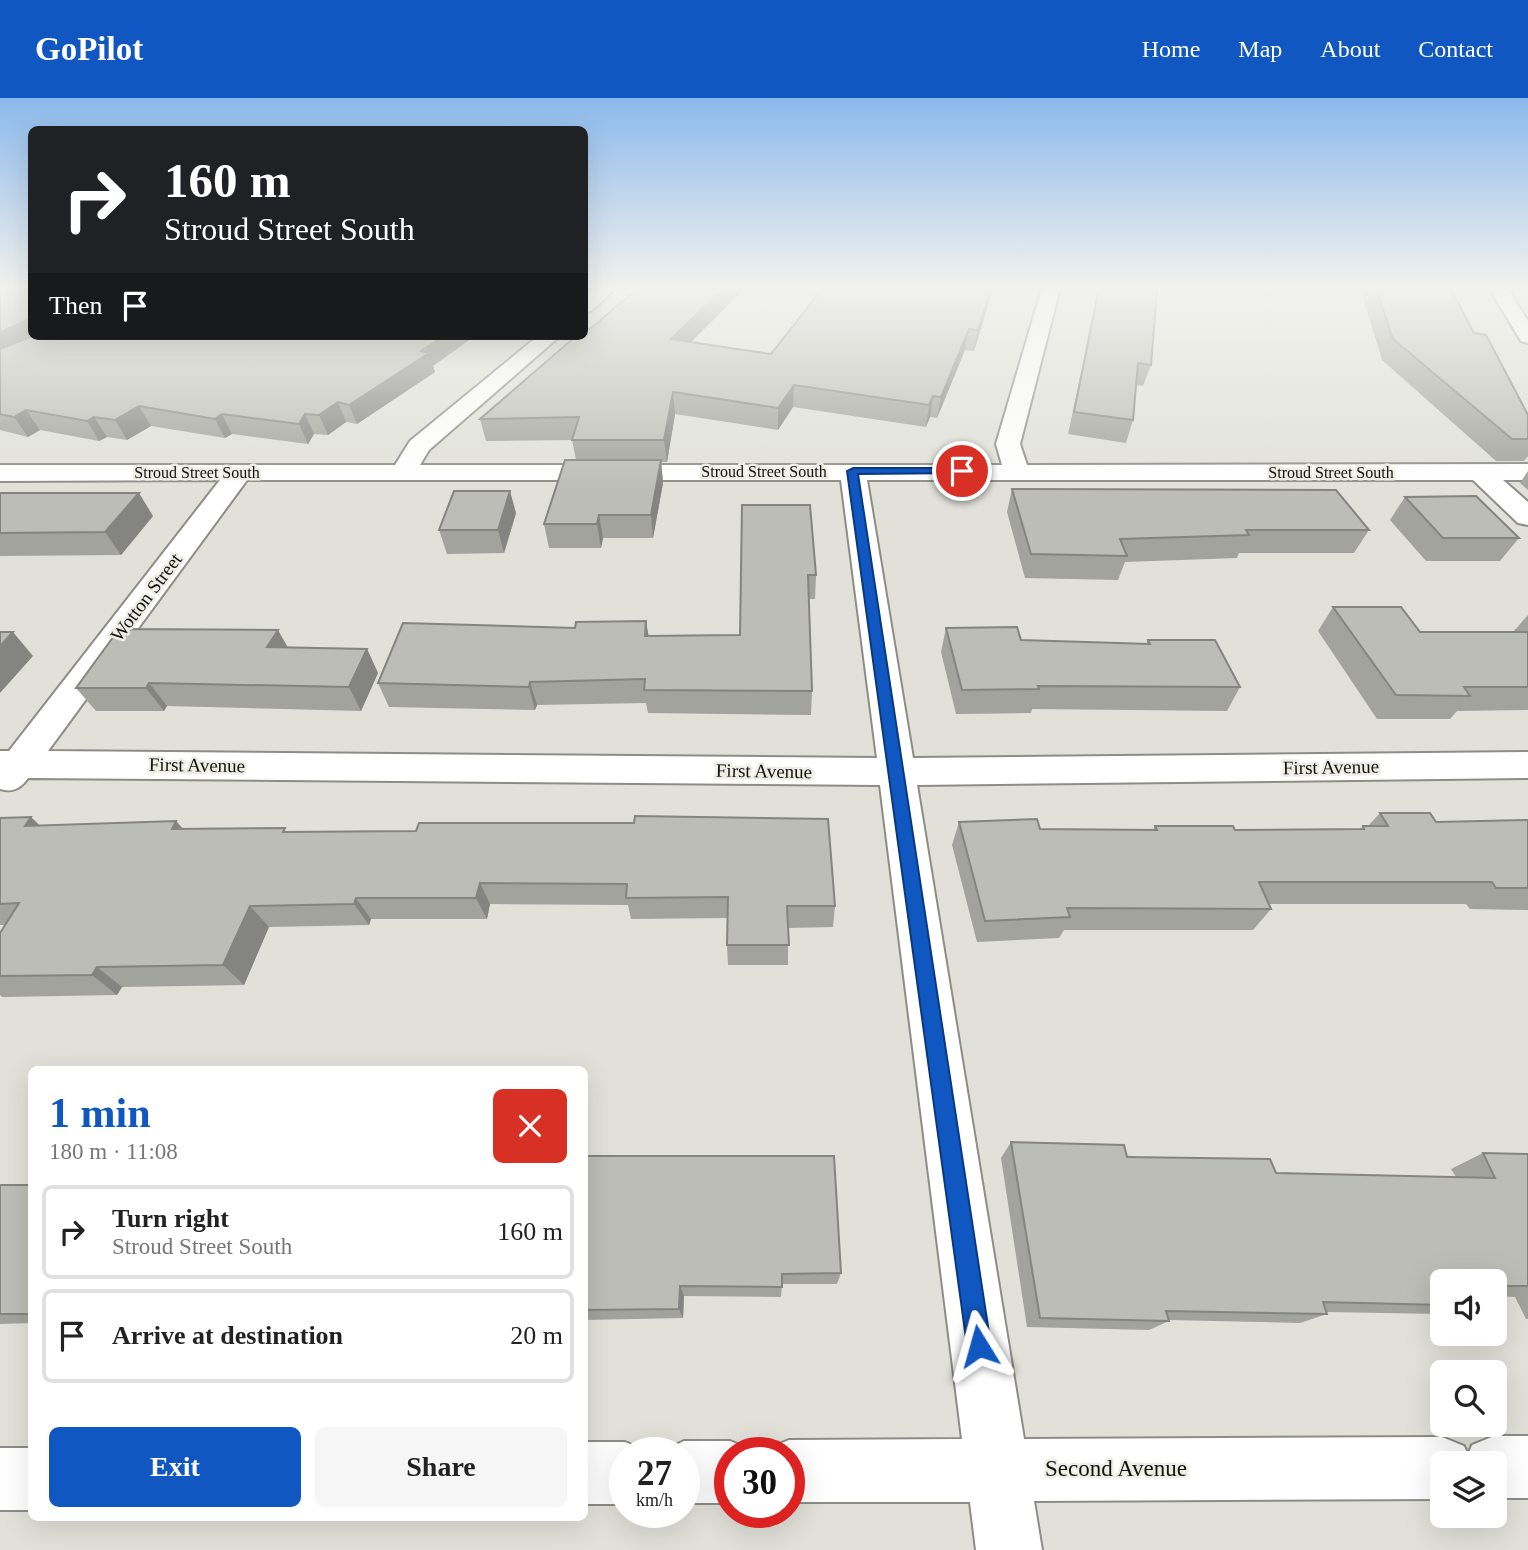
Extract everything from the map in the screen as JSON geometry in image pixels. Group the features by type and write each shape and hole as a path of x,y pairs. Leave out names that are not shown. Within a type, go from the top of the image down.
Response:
{"street":[{"path":"403,472 419,446 526,356"},
{"path":"1017,472 1008,444 1032,356"},
{"path":"853,471 1009,1550"},
{"name":"Stroud Street South","path":"0,472 1528,472"},
{"name":"Wotton Street","path":"6,772 240,472"},
{"path":"1480,472 1528,517"},
{"name":"First Avenue","path":"6,772 896,772 1528,765"},
{"path":"1507,1467 1528,1467"},
{"name":"Second Avenue","path":"805,1471 1430,1468"},
{"path":"588,1473 609,1473"},
{"path":"0,1479 28,1479"}],"building":[{"path":"0,356 425,356 349,405 338,402 319,415 305,414 299,424 222,414 215,419 139,406 115,420 94,417 87,421 26,410 14,417 0,414"},
{"path":"553,356 958,356 941,397 933,396 929,405 794,385 778,408 673,392 664,440 572,440 579,417 480,419"},
{"path":"1085,356 1152,356 1151,365 1138,363 1133,420 1074,412"},
{"path":"1413,356 1497,356 1528,415 1528,439 1512,439"},
{"path":"565,460 661,460 651,515 599,515 597,524 544,524"},
{"path":"1012,489 1336,490 1369,530 1246,530 1249,535 1120,539 1127,556 1031,554"},
{"path":"454,491 510,491 498,530 439,530"},
{"path":"0,493 139,493 105,532 0,533"},
{"path":"1476,496 1519,538 1443,538 1405,497"},
{"path":"742,505 810,505 816,575 808,575 812,691 644,690 645,679 530,682 529,687 378,683 403,623 575,628 576,622 646,621 645,636 740,635"},
{"path":"1333,607 1401,607 1420,632 1528,632 1528,687 1464,687 1470,696 1396,695"},
{"path":"1017,627 1021,640 1150,644 1148,640 1215,640 1240,687 1038,686 1039,689 962,690 946,628"},
{"path":"119,629 278,630 267,647 367,649 349,687 149,683 146,688 76,688"},
{"path":"0,632 13,632 0,646"},
{"path":"1380,813 1430,813 1436,822 1528,820 1528,888 1496,888 1492,882 1259,882 1271,909 1067,908 1070,917 985,921 959,822 1037,819 1040,829 1157,830 1155,826 1233,826 1235,830 1364,829 1363,826 1388,826"},
{"path":"635,816 828,819 835,906 787,906 789,945 727,945 728,897 626,898 627,884 480,883 476,898 356,898 354,904 250,906 223,965 97,967 92,975 0,976 0,933 19,903 0,904 0,818 31,817 25,826 176,821 172,829 285,828 283,832 416,831 419,823 634,823"},
{"path":"1011,1142 1124,1145 1127,1157 1270,1159 1276,1173 1495,1178 1483,1153 1528,1154 1528,1286 1507,1286 1507,1269 1430,1269 1430,1305 1323,1302 1327,1314 1166,1311 1169,1321 1040,1318"},
{"path":"588,1156 834,1156 841,1273 782,1274 782,1287 680,1286 679,1309 588,1310"},
{"path":"0,1185 28,1185 28,1314 0,1314"}],"route":[{"path":"962,471 853,471 979,1346"}]}
